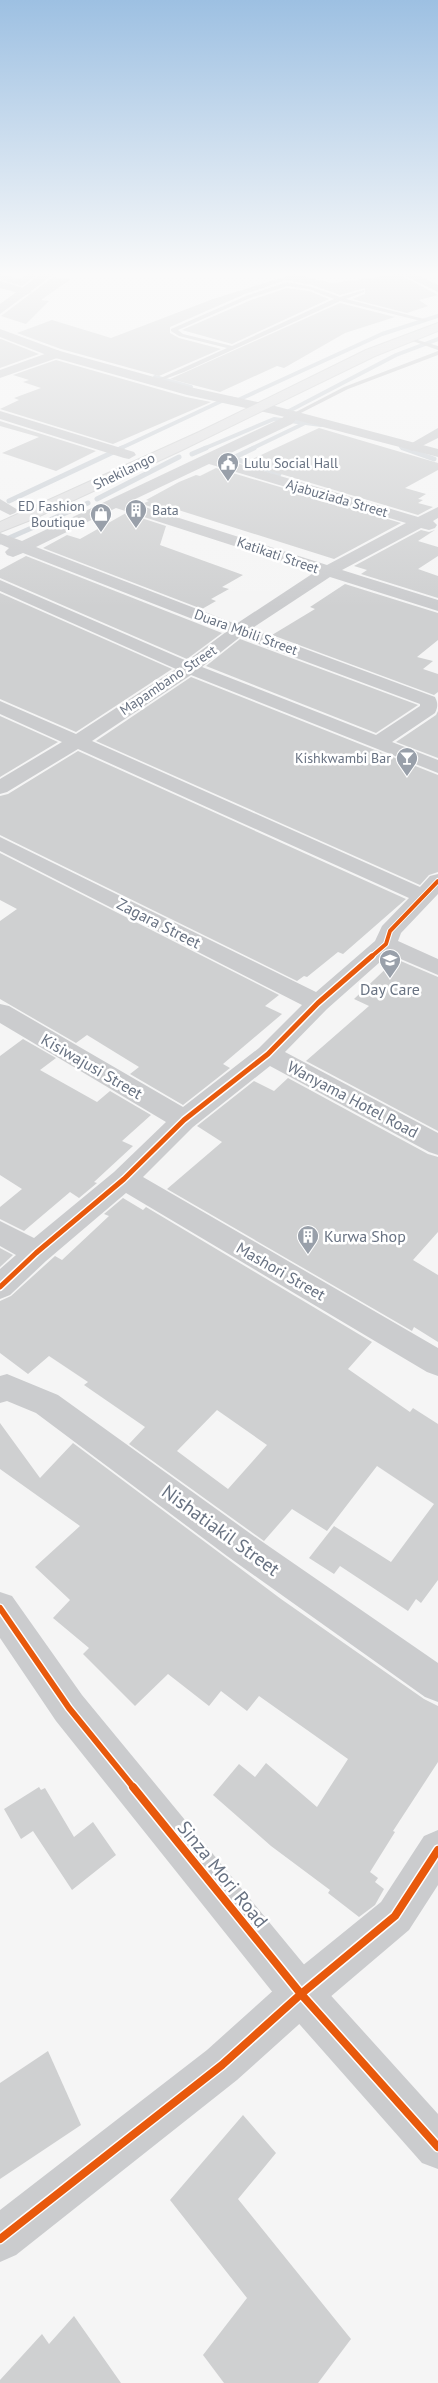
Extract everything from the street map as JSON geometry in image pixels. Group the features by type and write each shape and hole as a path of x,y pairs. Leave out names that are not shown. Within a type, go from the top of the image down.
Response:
{"main road":[{"name":"Shekilango","path":"3,509 129,455 279,385"},
{"name":"Shekilango","path":"0,527 28,516 304,385"}],"street":[{"path":"169,385 438,453"},
{"path":"0,415 129,455"},
{"path":"0,558 118,504 287,421 293,415"},
{"path":"412,447 438,432"},
{"name":"Ajabuziada Street","path":"207,459 438,528"},
{"name":"Katikati Street","path":"118,504 291,558 326,572 438,606"},
{"name":"Mapambano Street","path":"0,788 78,741 189,668 240,629 326,572 438,512"},
{"name":"Duara Mbili Street","path":"0,538 96,577 240,629 428,701 430,706 428,709 379,742"},
{"path":"0,585 189,668 438,767"},
{"path":"0,706 78,741 430,889 390,931 386,944 318,1003 268,1054 184,1120 124,1178 36,1253 0,1287"},
{"name":"Zagara Street","path":"0,843 318,1003"},
{"path":"386,944 438,968"},
{"name":"Kisiwajusi Street","path":"0,1012 184,1120"},
{"name":"Wanyama Hotel Road","path":"268,1054 438,1145"},
{"name":"Mashori Street","path":"124,1178 438,1363"},
{"path":"0,1232 36,1253"},
{"name":"Nishatiakil Street","path":"0,1390 7,1387 47,1404 239,1545 438,1684"},
{"name":"Sinza Mori Road","path":"0,1608 69,1708 301,1994 438,2147"},
{"path":"0,2239 222,2065 301,1994 395,1916 438,1850"}],"lane":[{"path":"293,415 353,385"},
{"path":"28,516 61,529"}],"building":[{"path":"33,385 145,385 211,402 113,444 0,409 19,400 14,398 41,388"},
{"path":"194,385 235,385 220,392"},
{"path":"0,421 96,451 56,471 2,453 39,437 0,426"},
{"path":"319,428 438,463 438,470 405,488 426,494 418,499 423,500 418,503 433,507 418,515 244,463"},
{"path":"216,468 401,523 334,559 172,508 171,513 142,504 179,482 196,475 200,476"},
{"path":"126,513 166,526 160,545 243,575 222,587 229,589 211,599 216,601 202,609 43,548 67,535 80,539"},
{"path":"421,530 429,532 435,530 418,541 438,547 438,556 418,569 438,576 438,598 361,574 367,570 354,566"},
{"path":"26,556 222,633 187,659 0,578 0,570"},
{"path":"345,584 438,613 438,640 417,657 433,661 423,669 438,674 438,692 434,695 272,635 315,609 310,607"},
{"path":"0,593 172,669 76,732 0,699"},
{"path":"240,639 418,705 376,733 206,666"},
{"path":"191,677 438,775 438,872 429,875 420,885 96,741"},
{"path":"438,711 438,758 396,742 436,715"},
{"path":"0,716 58,742 0,777"},
{"path":"78,751 406,899 343,954 338,952 307,977 304,976 297,981 0,835 0,796 8,794"},
{"path":"0,853 279,995 265,1006 282,1014 223,1064 230,1068 183,1105 130,1074 139,1067 87,1035 76,1043 0,999 0,921 17,909 0,900"},
{"path":"396,959 438,977 438,1131 306,1061 369,1006 354,999"},
{"path":"23,1039 56,1058 40,1070 97,1102 110,1091 151,1115 122,1141 133,1146 94,1182 97,1183 79,1198 70,1192 24,1231 0,1219 0,1207 22,1189 0,1175 0,1056"},
{"path":"288,1078 428,1154 438,1157 438,1232 413,1260 438,1275 438,1342 414,1327 412,1331 167,1189 222,1142 197,1126 254,1081 274,1091"},
{"path":"123,1198 143,1210 146,1207 372,1342 348,1369 410,1412 413,1408 438,1424 438,1580 421,1603 416,1599 408,1611 340,1566 334,1574 309,1558 334,1526 391,1562 434,1504 377,1466 327,1531 292,1509 264,1541 129,1444 145,1427 84,1385 88,1382 49,1356 28,1374 0,1353 0,1301 11,1296 55,1256 62,1260 109,1216 104,1214","holes":["217,1410 267,1445 228,1489 177,1451"]},
{"path":"0,1248 13,1255 0,1267"},
{"path":"0,1423 40,1478 73,1443 281,1599 424,1699 438,1706 438,1762 393,1831 395,1832 370,1872 378,1878 375,1882 384,1889 375,1905 359,1917 328,1893 330,1890 271,1846 213,1795 239,1764 255,1777 266,1763 317,1807 348,1759 259,1696 247,1711 221,1691 209,1706 168,1674 135,1706 83,1654 89,1648 53,1618 70,1600 35,1567 80,1526 0,1469"},
{"path":"39,1787 41,1790 45,1788 74,1837 93,1822 116,1855 72,1890 33,1831 21,1839 4,1809"},
{"path":"48,2051 81,2125 0,2179 0,2083"},
{"path":"243,2115 276,2153 238,2199 351,2339 318,2383 224,2383 203,2355 247,2298 170,2200"},
{"path":"74,2316 121,2383 0,2383 0,2380 42,2334 49,2344"}],"waterway":[{"path":"185,385 191,387"},
{"path":"119,449 228,398 238,400 270,385"},
{"path":"289,411 338,385"},
{"path":"203,449 274,419 321,425"},
{"path":"251,449 303,424"},
{"path":"401,447 407,449"},
{"path":"9,501 122,448"},
{"path":"192,454 206,448"},
{"path":"254,448 233,458 279,474"},
{"path":"403,448 434,459"},
{"path":"97,499 179,457"},
{"path":"0,542 88,503"}],"cycle path":[{"path":"0,1287 36,1253 124,1179 184,1120 268,1054 318,1003 386,944 390,931 438,881"},
{"path":"0,1608 69,1708 301,1994 438,2147"},
{"path":"0,2239 222,2065 301,1994 395,1916 438,1850"}],"place":[{"name":"Lulu Social Hall","path":"228,482"},
{"name":"Bata","path":"136,529"},
{"name":"ED Fashion Boutique","path":"101,533"},
{"name":"Kishkwambi Bar","path":"407,777"},
{"name":"Day Care","path":"390,979"},
{"name":"Kurwa Shop","path":"308,1255"}]}
